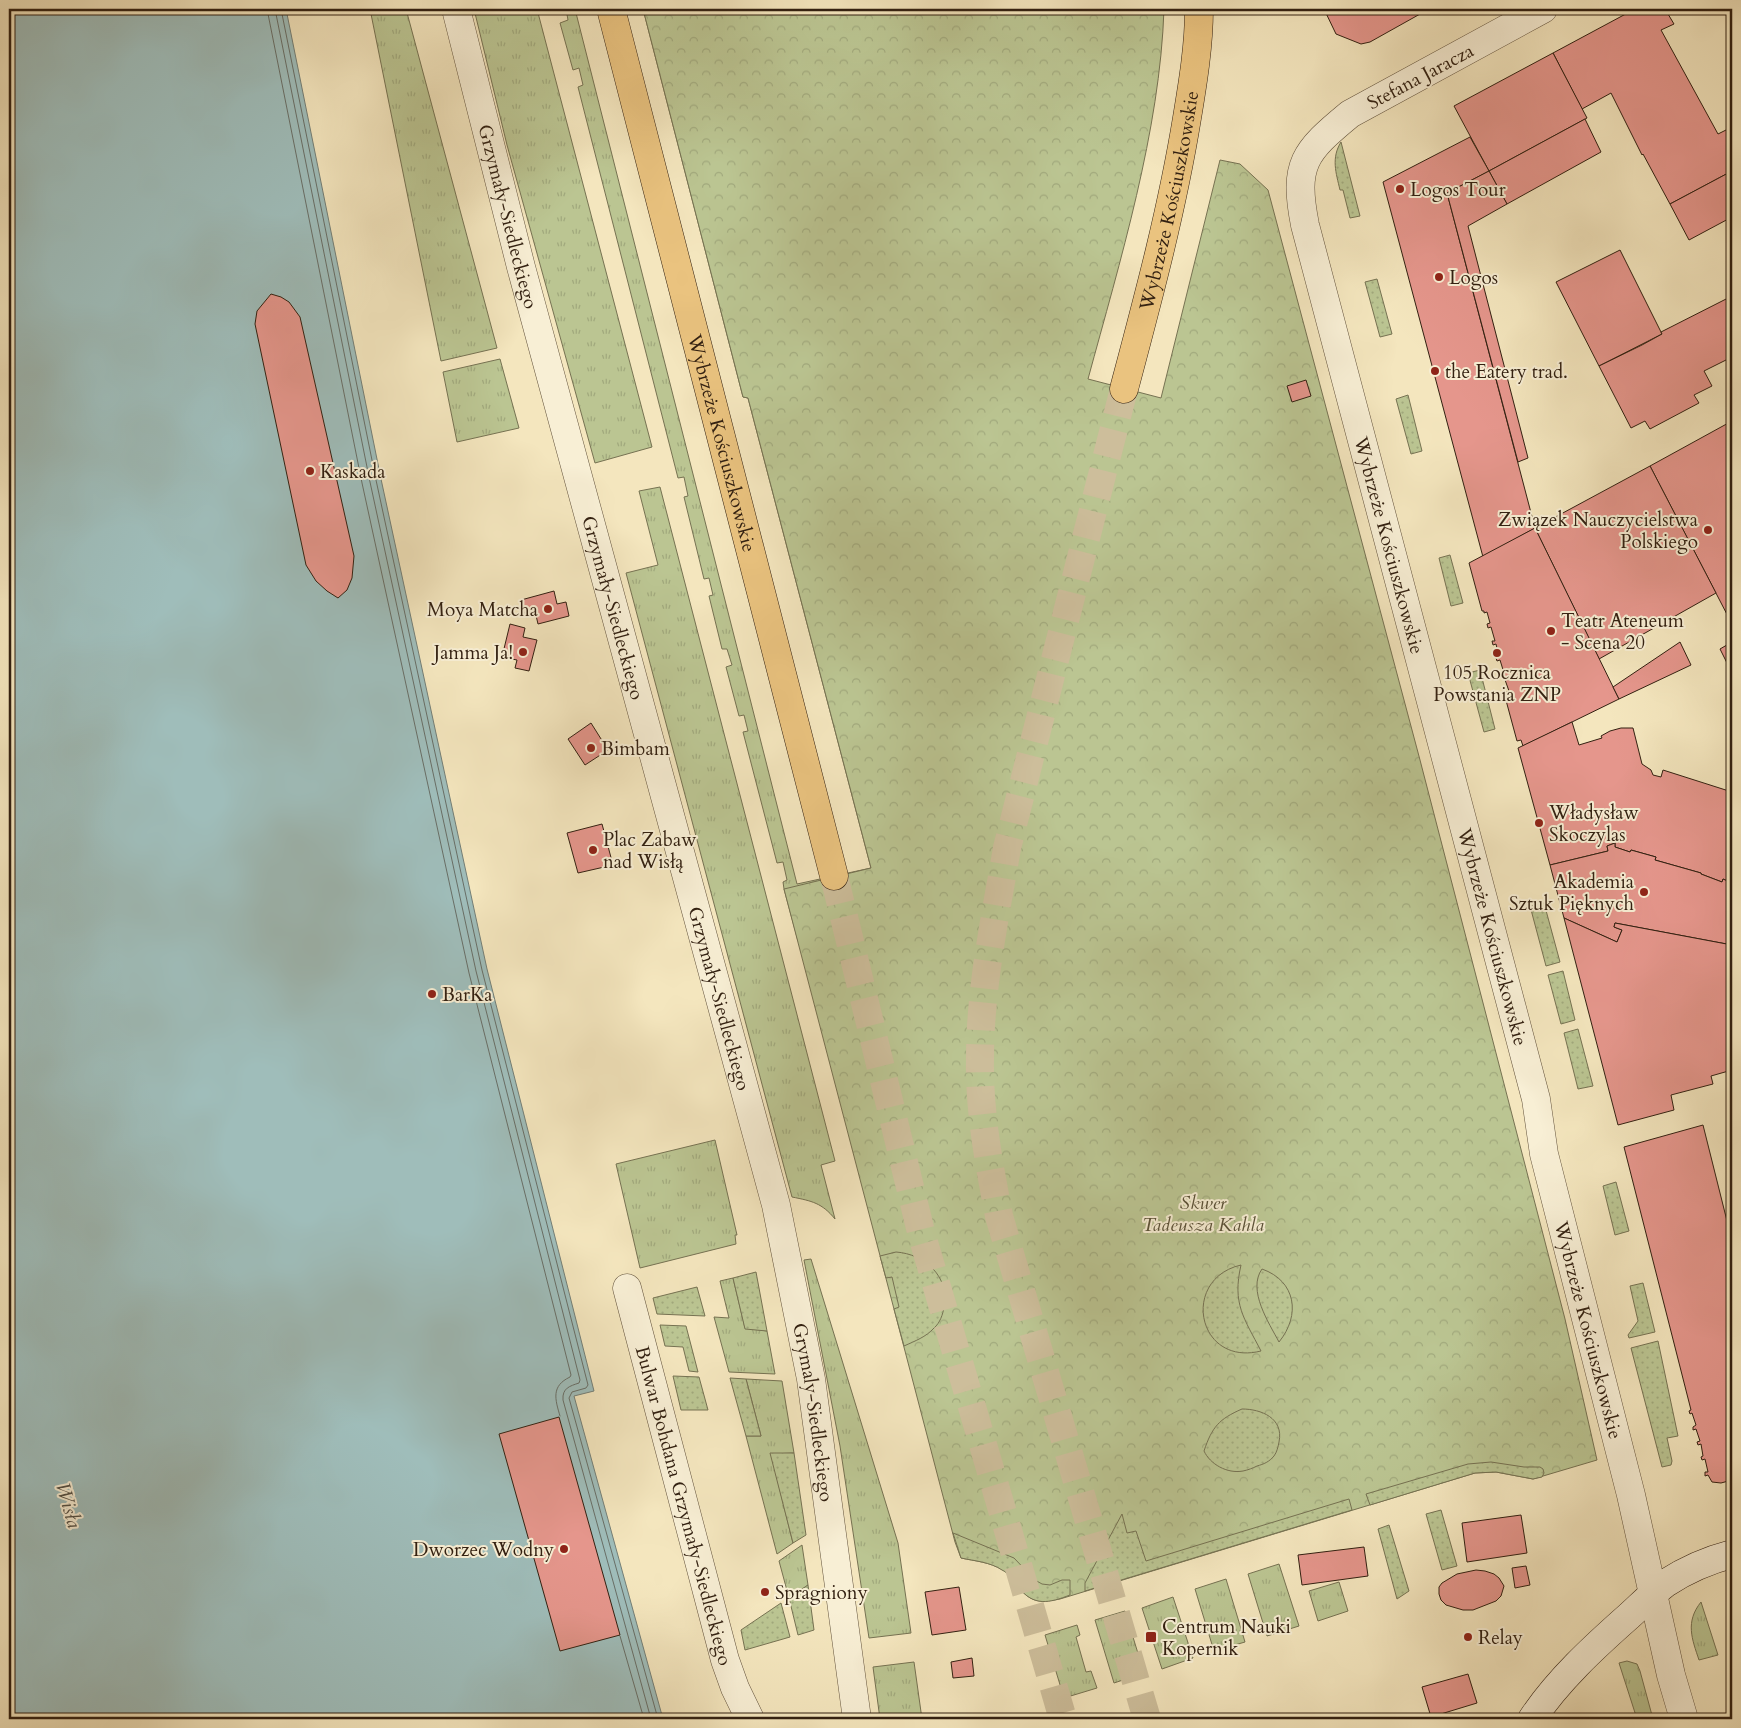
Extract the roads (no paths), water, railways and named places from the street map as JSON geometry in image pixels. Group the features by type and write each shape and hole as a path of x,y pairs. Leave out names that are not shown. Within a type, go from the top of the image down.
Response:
{"main road":[{"name":"Wybrzeże Kościuszkowskie","path":"611,9 834,876"},
{"name":"Wybrzeże Kościuszkowskie","path":"1124,389 1165,231 1180,156 1192,87 1199,9"}],"street":[{"name":"Grzymały-Siedleckiego","path":"456,9 524,276 776,1205"},
{"name":"Stefana Jaracza","path":"1306,158 1325,135 1350,114 1544,9"},
{"name":"Wybrzeże Kościuszkowskie","path":"1306,158 1300,180 1305,225 1536,1099 1544,1154 1631,1495 1652,1595 1671,1675 1684,1719"},
{"name":"Grymaly-Siedleckiego","path":"776,1205 811,1379 857,1719"},
{"name":"Bulwar Bohdana Grzymały-Siedleckiego","path":"627,1288 725,1660 735,1688 750,1719"},
{"path":"1532,1719 1572,1671 1603,1638 1652,1595 1685,1572 1732,1554"}],"water":[{"name":"Wisła","path":"9,9 286,9 381,479 487,969 594,1391 574,1396 663,1719 9,1719"}],"tunnel":[{"path":"1124,389 1007,848 985,979 980,1079 985,1138 999,1216 1147,1719"},
{"path":"834,876 921,1232 1063,1719"}],"place":[{"name":"Logos Tour","path":"1400,189"},
{"name":"Logos","path":"1439,277"},
{"name":"the Eatery trad.","path":"1435,371"},
{"name":"Kaskada","path":"310,471"},
{"name":"Związek Nauczycielstwa Polskiego","path":"1708,530"},
{"name":"Moya Matcha","path":"548,609"},
{"name":"Teatr Ateneum - Scena 20","path":"1551,631"},
{"name":"Jamma Ja!","path":"523,652"},
{"name":"105 Rocznica Powstania ZNP","path":"1497,653"},
{"name":"Bimbam","path":"591,748"},
{"name":"Władysław Skoczylas","path":"1539,823"},
{"name":"Plac Zabaw nad Wisłą","path":"593,850"},
{"name":"Akademia Sztuk Pięknych","path":"1644,892"},
{"name":"BarKa","path":"432,994"},
{"name":"Dworzec Wodny","path":"564,1549"},
{"name":"Spragniony","path":"765,1592"},
{"name":"Centrum Nauki Kopernik","path":"1151,1637"},
{"name":"Relay","path":"1468,1637"}],"park label":[{"name":"Skwer Tadeusza Kahla","path":"1203,1213"}]}
